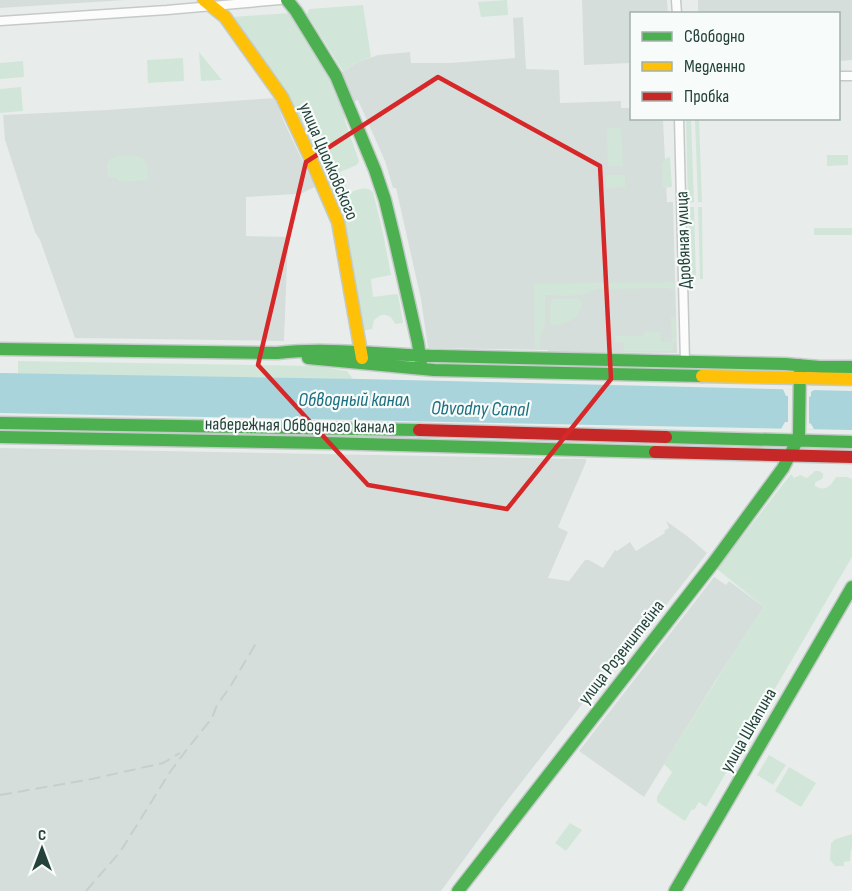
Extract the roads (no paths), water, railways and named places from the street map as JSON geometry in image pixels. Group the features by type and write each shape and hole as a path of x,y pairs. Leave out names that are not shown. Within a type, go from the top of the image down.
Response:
{"main road":[{"name":"улица Циолковского","path":"287,0 336,76 386,200 420,363"},
{"name":"улица Циолковского","path":"208,3 225,17 282,98 338,222 362,357"},
{"path":"0,349 277,353 303,350 420,363 852,379"},
{"path":"420,363 686,362 800,378 852,368"},
{"path":"798,435 800,378"},
{"name":"набережная Обводного канала","path":"0,423 798,435 852,442"},
{"name":"улица Розенштейна","path":"458,891 714,562 783,468 798,435"},
{"name":"набережная Обводного канала","path":"0,437 852,457"},
{"name":"улица Шкапина","path":"675,891 850,595"}],"street":[{"path":"0,21 167,10 208,3 280,0"},
{"name":"Дровяная улица","path":"680,120 686,362"}],"water":[{"name":"Обводный канал","path":"0,373 852,391 852,430 0,413"}],"railway":[{"path":"86,891 120,852 170,772 212,718 217,705 258,640"},
{"path":"0,795 92,779 163,763 180,753"}],"water label":[{"name":"Obvodny Canal","path":"480,408"}]}
